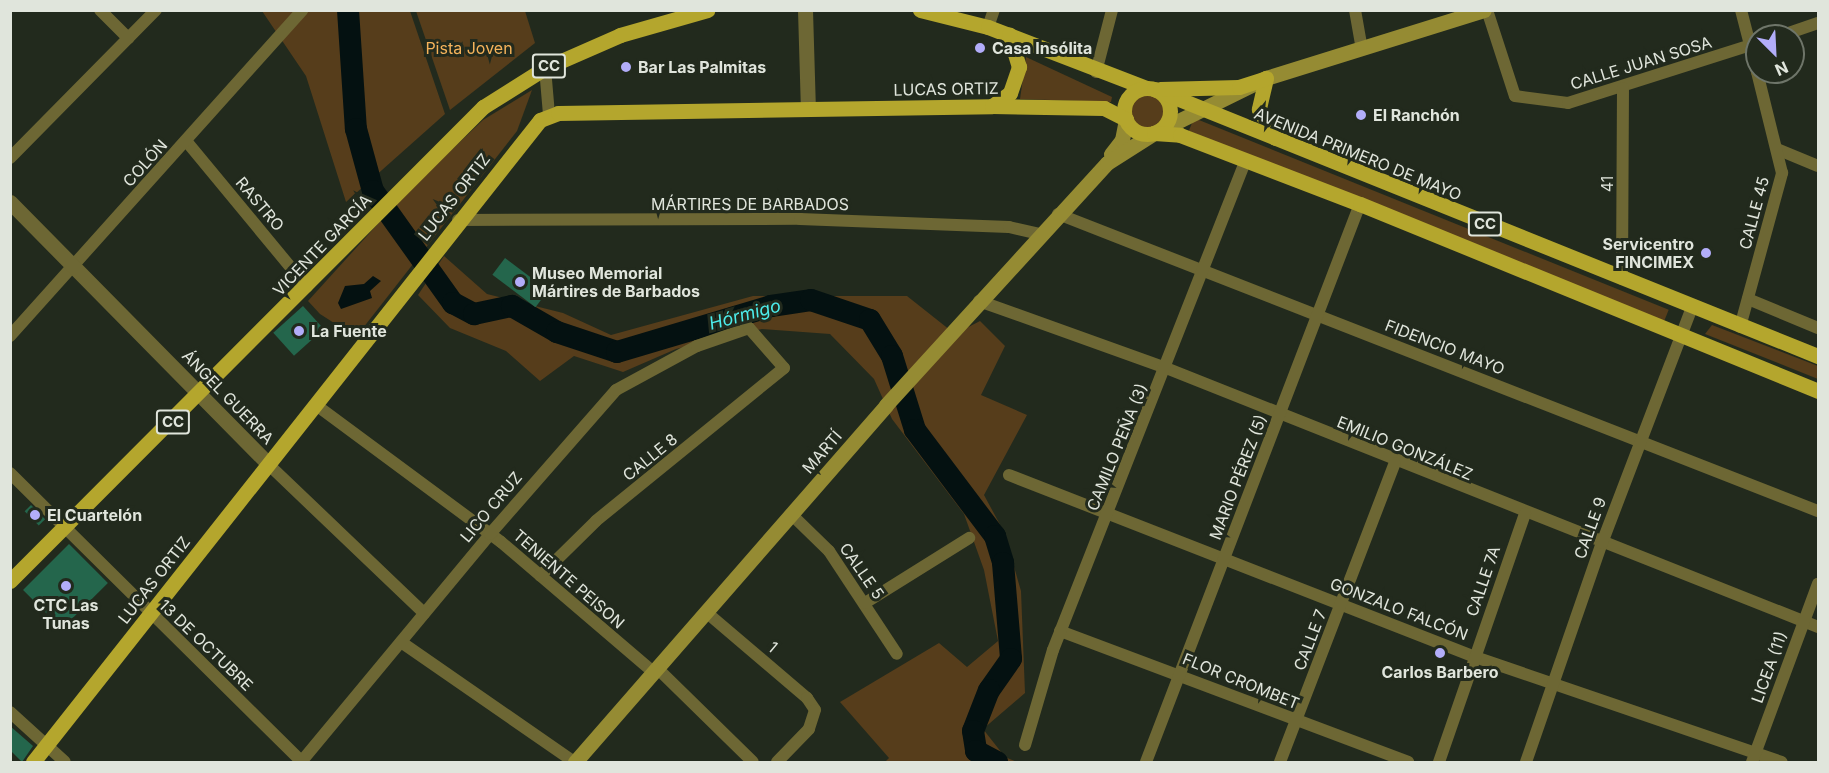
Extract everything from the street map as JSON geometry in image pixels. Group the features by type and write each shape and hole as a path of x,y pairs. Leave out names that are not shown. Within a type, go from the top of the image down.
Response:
{"main road":[{"name":"VICENTE GARCÍA","path":"10,581 201,395 483,107 545,68 620,35 708,10"},
{"name":"CC","path":"920,10 988,27 1096,72 1150,88"},
{"name":"MARTÍ","path":"1100,169 1154,132 1266,78 1477,12"},
{"path":"992,106 1010,93 1019,67 1009,35"},
{"path":"1266,78 1239,87 1150,88 1129,97 1126,119 1137,131 1180,135 1245,162 1360,204 1818,390"},
{"path":"1266,78 1259,109 1266,129 1276,140"},
{"path":"1150,88 1165,97 1170,110 1166,124 1154,132"},
{"name":"AVENIDA PRIMERO DE MAYO","path":"1150,88 1199,110 1692,308 1818,356"},
{"name":"LUCAS ORTIZ","path":"33,762 316,405 532,127 549,115 992,106 1104,108 1126,119"},
{"name":"MARTÍ","path":"575,762 886,405 1100,169 1122,140 1126,119"}],"street":[{"path":"100,10 128,38"},
{"path":"10,158 156,10"},
{"name":"COLÓN","path":"10,336 187,142 302,10"},
{"path":"805,10 808,109"},
{"path":"988,27 994,10"},
{"path":"1096,72 1112,10"},
{"path":"1355,10 1362,48"},
{"name":"CALLE JUAN SOSA","path":"1477,12 1515,96 1568,103 1623,88 1745,47"},
{"path":"545,68 549,115"},
{"name":"CALLE 45","path":"1740,327 1782,173 1760,84"},
{"name":"41","path":"1622,279 1623,88"},
{"name":"RASTRO","path":"187,142 307,287"},
{"path":"1777,149 1818,166"},
{"name":"CAMILO PEÑA (3)","path":"1025,745 1060,631 1166,368 1245,162"},
{"name":"ÁNGEL GUERRA","path":"10,202 268,464 424,613"},
{"name":"MARIO PÉREZ (5)","path":"1146,762 1360,204"},
{"name":"FIDENCIO MAYO","path":"1058,214 1205,268 1317,315 1818,511"},
{"name":"MÁRTIRES DE BARBADOS","path":"459,220 800,219 1009,227 1040,234"},
{"path":"1748,299 1818,328"},
{"name":"EMILIO GONZÁLEZ","path":"979,301 1166,368 1395,463 1818,627"},
{"name":"CALLE 9","path":"1526,762 1602,543 1679,335 1692,308"},
{"name":"LICO CRUZ","path":"302,762 490,534 616,390 697,346 749,328 784,368"},
{"name":"CALLE 8","path":"540,576 596,521 784,368"},
{"name":"TENIENTE PEISON","path":"316,405 490,534 655,670 753,762"},
{"name":"CALLE 7","path":"1280,762 1395,463"},
{"name":"13 DE OCTUBRE","path":"10,473 63,528 302,762"},
{"name":"GONZALO FALCÓN","path":"1009,475 1474,657 1753,758 1781,762"},
{"name":"CALLE 7A","path":"1439,762 1525,513"},
{"name":"CALLE 5","path":"791,514 829,551 897,654"},
{"path":"865,603 969,538"},
{"name":"LICEA (11)","path":"1753,758 1818,584"},
{"name":"1","path":"706,612 807,698 815,710 816,719 809,729 777,762"},
{"name":"FLOR CROMBET","path":"1060,631 1180,674 1296,721 1408,762"},
{"path":"401,642 575,762"},
{"path":"10,712 65,762"}],"green space":[{"path":"262,11 410,11 445,114 346,202 306,76"},
{"name":"Pista Joven","path":"416,11 525,11 535,43 450,110"},
{"path":"1026,57 1112,97 1111,102 1020,99"},
{"path":"532,90 517,131 356,337 320,314 308,301 405,194 483,120"},
{"path":"1148,91 1162,96 1167,110 1162,124 1148,129 1134,124 1129,110 1134,96"},
{"path":"1194,118 1669,310 1663,323 1189,131"},
{"path":"444,256 487,294 563,313 611,335 753,296 907,296 955,334 980,321 1005,346 981,395 1027,415 984,495 1004,532 1021,591 1025,693 983,729 1005,757 1017,762 885,762 889,758 840,702 939,643 967,667 998,641 984,570 964,514 892,419 874,379 830,334 762,329 676,349 623,372 574,356 540,381 506,351 450,328 418,295"},
{"path":"1712,325 1818,366 1818,379 1705,334"}],"shaded area":[{"path":"373,276 381,281 370,291 372,298 341,309 338,303 345,286 364,284"}],"building":[{"name":"Museo Memorial Mártires de Barbados","path":"505,258 548,290 535,307 492,275"},
{"name":"La Fuente","path":"303,306 324,329 294,356 273,333"},
{"name":"El Cuartelón","path":"31,505 45,519 39,526 25,511"},
{"name":"CTC Las Tunas","path":"69,544 108,583 62,629 23,590"},
{"path":"10,726 33,746 22,762 10,750"}],"waterway":[{"name":"Hórmigo","path":"348,10 356,129 373,191 453,303 474,314 512,306 557,332 617,352 771,306 811,300 870,320 892,356 915,430 995,536 1003,563 1011,659 989,690 973,731 976,751 997,762"}],"place":[{"name":"Casa Insólita","path":"980,48"},
{"name":"Bar Las Palmitas","path":"626,67"},
{"name":"El Ranchón","path":"1361,115"},
{"name":"Servicentro FINCIMEX","path":"1706,253"},
{"name":"Museo Memorial Mártires de Barbados","path":"520,282"},
{"name":"La Fuente","path":"299,331"},
{"name":"El Cuartelón","path":"35,515"},
{"name":"CTC Las Tunas","path":"66,586"},
{"name":"Carlos Barbero","path":"1440,653"}]}
